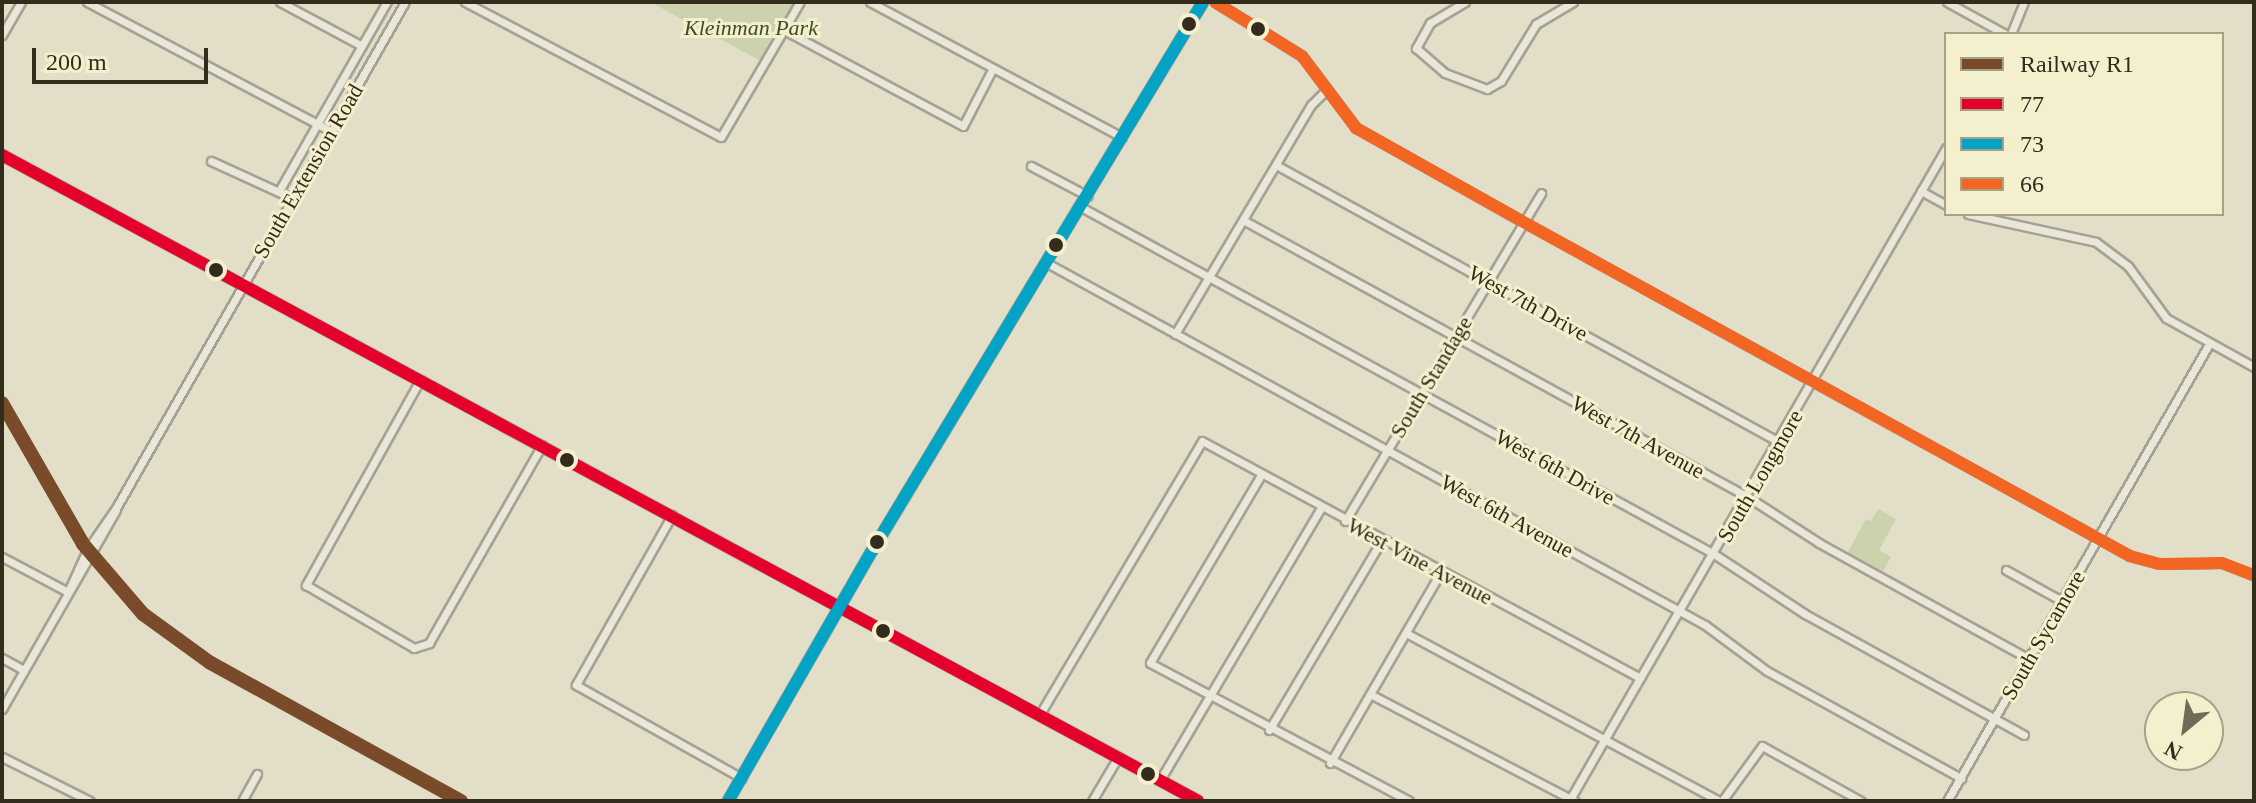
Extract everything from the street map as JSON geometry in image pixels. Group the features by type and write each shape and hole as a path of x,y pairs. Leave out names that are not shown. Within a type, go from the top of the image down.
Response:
{"main road":[{"path":"728,801 841,605 1203,2"},
{"path":"2,155 841,605 1198,801"}],"street":[{"path":"2,35 21,2"},
{"path":"87,2 331,131"},
{"path":"280,2 362,46"},
{"name":"South Extension Road","path":"279,191 387,2"},
{"name":"South Extension Road","path":"2,709 68,592 100,546 116,508 405,2"},
{"path":"465,2 721,137 800,2"},
{"path":"870,2 1122,137"},
{"path":"1215,2 1290,45 1356,128 1814,382 2145,561 2222,563 2254,575"},
{"path":"1465,2 1430,23 1416,48 1445,73 1487,89 1501,81 1536,24 1573,2"},
{"path":"1947,2 2001,32"},
{"path":"2012,32 2024,2"},
{"path":"784,30 963,126 993,68"},
{"path":"1175,334 1311,105 1326,90"},
{"name":"South Longmore","path":"1572,800 1944,151"},
{"path":"211,161 292,198"},
{"name":"West 7th Drive","path":"1276,165 1779,442"},
{"path":"1031,166 1088,196"},
{"path":"1921,191 1944,204"},
{"name":"South Standage","path":"1345,521 1541,193"},
{"name":"West 6th Drive","path":"1081,207 1714,554 1805,614 2024,735"},
{"path":"1977,216 2096,242 2128,266 2166,318 2254,367"},
{"name":"West 7th Avenue","path":"1243,220 1748,497 1819,543 2029,659"},
{"name":"West 6th Avenue","path":"1047,263 1681,612 1767,671 1961,778"},
{"name":"South Sycamore","path":"1947,801 2209,344"},
{"path":"420,380 306,585 348,613 423,649 542,445"},
{"name":"West Vine Avenue","path":"1040,714 1202,441 1440,573 1640,678"},
{"path":"1261,475 1150,663 1330,763 1409,801"},
{"path":"1160,780 1321,508"},
{"path":"672,515 576,685 742,778"},
{"path":"1269,730 1381,541"},
{"path":"2,557 68,592"},
{"path":"2006,570 2062,601"},
{"path":"1330,763 1440,573"},
{"path":"1406,633 1720,801 1762,746 1861,801"},
{"path":"2,658 24,670"},
{"path":"1370,694 1572,800"},
{"path":"2,757 90,801"},
{"path":"1092,801 1118,757"},
{"path":"242,801 257,774"}],"green space":[{"name":"Kleinman Park","path":"650,2 795,2 761,61"},
{"path":"1878,509 1896,519 1879,550 1891,557 1883,571 1848,552 1866,519 1871,521"}],"rail line":[{"name":"R1","path":"2,403 83,544 143,614 209,662 461,801"}],"transit line":[{"name":"73","path":"728,801 872,551 1203,2"},
{"name":"66","path":"1215,2 1302,56 1356,128 1529,225 2130,556 2160,564 2222,563 2254,575"},
{"name":"77","path":"2,155 1198,801"}]}
